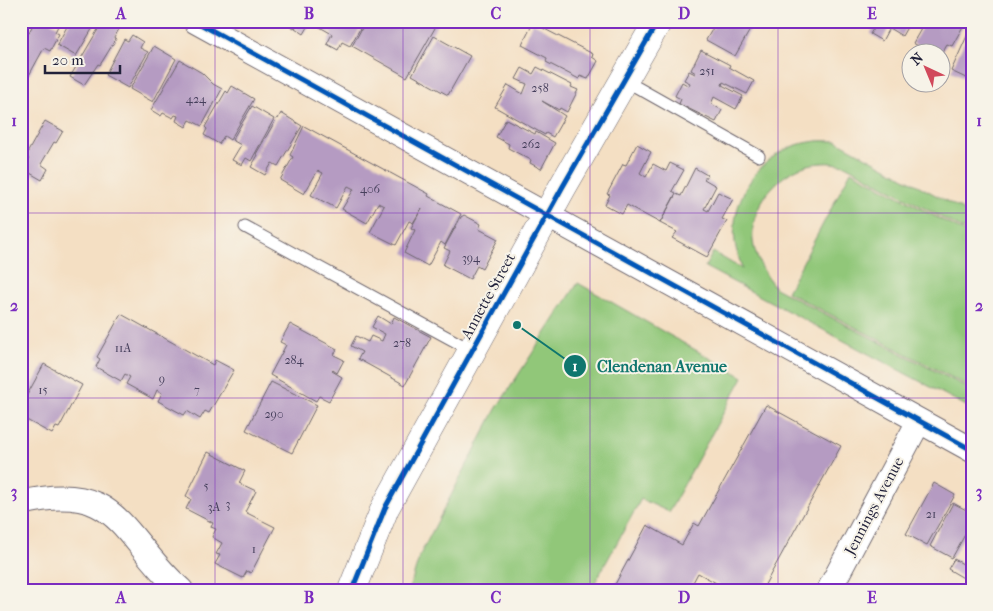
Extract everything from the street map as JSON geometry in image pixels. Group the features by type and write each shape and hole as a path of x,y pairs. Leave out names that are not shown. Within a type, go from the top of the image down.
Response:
{"street":[{"path":"195,21 972,450"},
{"name":"Annette Street","path":"352,590 384,508 658,21"},
{"name":"Jennings Avenue","path":"829,590 919,421"},
{"path":"21,503 68,496 99,505 118,520 155,565 180,590"}],"lane":[{"path":"624,80 759,156"},
{"path":"245,227 472,350"}],"green space":[{"path":"816,141 837,141 972,215 972,234 845,165 822,163 807,165 781,179 770,190 761,203 755,217 754,247 765,274 775,288 972,390 972,409 705,267 713,252 742,269 735,243 738,209 744,192 764,164 793,146"},
{"path":"851,171 972,236 972,388 787,292"},
{"path":"578,283 743,377 669,512 641,499 591,590 409,590 420,555 496,409"}],"building":[{"path":"35,21 40,24 41,21 49,21 58,26 55,32 59,34 50,51 44,48 21,90 21,47"},
{"path":"70,21 97,21 76,56 57,45"},
{"path":"103,21 119,29 114,38 116,39 100,65 98,64 84,85 70,77"},
{"path":"282,21 297,21 294,28"},
{"path":"299,21 362,21 359,26 361,27 350,46 342,42 338,50 327,44 332,34 311,22 304,34 295,28"},
{"path":"366,21 439,21 407,77 352,46"},
{"path":"717,21 754,23 735,56 706,40"},
{"path":"878,21 917,21 915,25 910,22 902,36 889,28 882,41 870,34"},
{"path":"920,21 966,21 952,46 950,42 914,42 921,29 917,27"},
{"path":"533,23 593,54 592,57 598,61 588,79 580,76 579,79 546,62 547,58 522,45"},
{"path":"972,25 972,71 970,71 966,78 951,71"},
{"path":"132,35 143,42 140,48 148,52 128,88 105,75 124,39 128,41"},
{"path":"434,36 470,56 448,95 412,75"},
{"path":"154,46 176,59 153,102 130,89"},
{"path":"701,50 730,65 729,67 754,81 747,94 723,82 722,85 743,96 736,109 714,97 711,104 722,110 716,122 679,104 681,99 675,96 682,82 689,86 690,83 684,80 689,71 696,73 691,70"},
{"path":"180,60 202,73 213,84 222,89 202,126 190,120 186,127 176,121 178,116 175,115 173,118 163,113 161,116 151,110"},
{"path":"537,67 578,90 567,112 542,101 565,116 553,137 546,133 545,135 495,107 508,85 523,94 527,84 516,79 522,68 533,74"},
{"path":"232,86 254,99 230,140 224,136 219,144 204,135 207,129 205,127 226,91 228,93"},
{"path":"252,106 274,119 251,161 246,158 242,165 232,160 241,145 232,140"},
{"path":"281,113 302,126 278,166 272,163 265,175 251,167 258,155 256,154"},
{"path":"506,119 535,134 536,132 555,143 541,169 530,163 531,160 508,148 509,144 496,137"},
{"path":"45,121 63,131 41,164 48,169 42,180 23,169 29,159 25,157"},
{"path":"304,126 429,194 428,196 461,214 445,245 441,242 428,266 404,253 415,230 411,228 422,208 413,223 409,221 396,245 370,232 384,206 378,203 367,223 342,209 354,189 348,186 336,208 311,195 323,173 318,170 304,194 280,180 293,157 290,155"},
{"path":"637,144 651,152 640,173 646,177 653,164 666,171 670,163 684,170 672,191 676,193 660,223 627,205 622,214 605,205 610,195 607,194 623,164 626,165"},
{"path":"695,168 707,175 704,179 716,186 704,209 708,211 718,192 733,199 722,219 727,221 707,257 672,238 677,232 660,223 676,194 681,196"},
{"path":"464,215 481,224 479,229 498,239 482,269 477,266 470,279 443,265 450,251 444,248 461,217"},
{"path":"121,314 213,365 215,360 234,370 209,413 205,411 200,419 187,411 184,415 158,401 162,393 157,390 153,399 126,384 130,377 125,374 121,381 96,367 100,359 97,357"},
{"path":"378,316 391,324 394,317 431,337 405,385 358,359 362,352 351,346 356,336 368,342 371,336 382,341 385,334 372,327"},
{"path":"290,324 337,349 334,355 344,360 337,373 332,371 342,377 329,401 319,396 316,401 270,375 286,345 280,342"},
{"path":"44,364 82,385 59,428 56,427 52,434 21,417 21,406"},
{"path":"271,382 317,405 292,453 246,430"},
{"path":"766,405 841,446 762,590 729,590 698,573 689,590 612,590 647,525 682,545 694,523 699,526"},
{"path":"208,452 245,471 239,483 256,491 245,512 275,527 251,573 247,571 243,578 215,564 220,555 216,554 222,543 212,537 216,529 211,527 213,523 186,509 191,499 186,496"},
{"path":"934,483 955,495 927,545 906,534"},
{"path":"953,503 972,513 972,522 952,558 930,546"},
{"path":"972,549 972,583 948,569 954,559 963,564"}],"cycle path":[{"path":"195,21 972,450"},
{"path":"352,590 385,508 562,188 658,21"}],"place":[{"name":"Clendenan Avenue","path":"517,325"}]}
